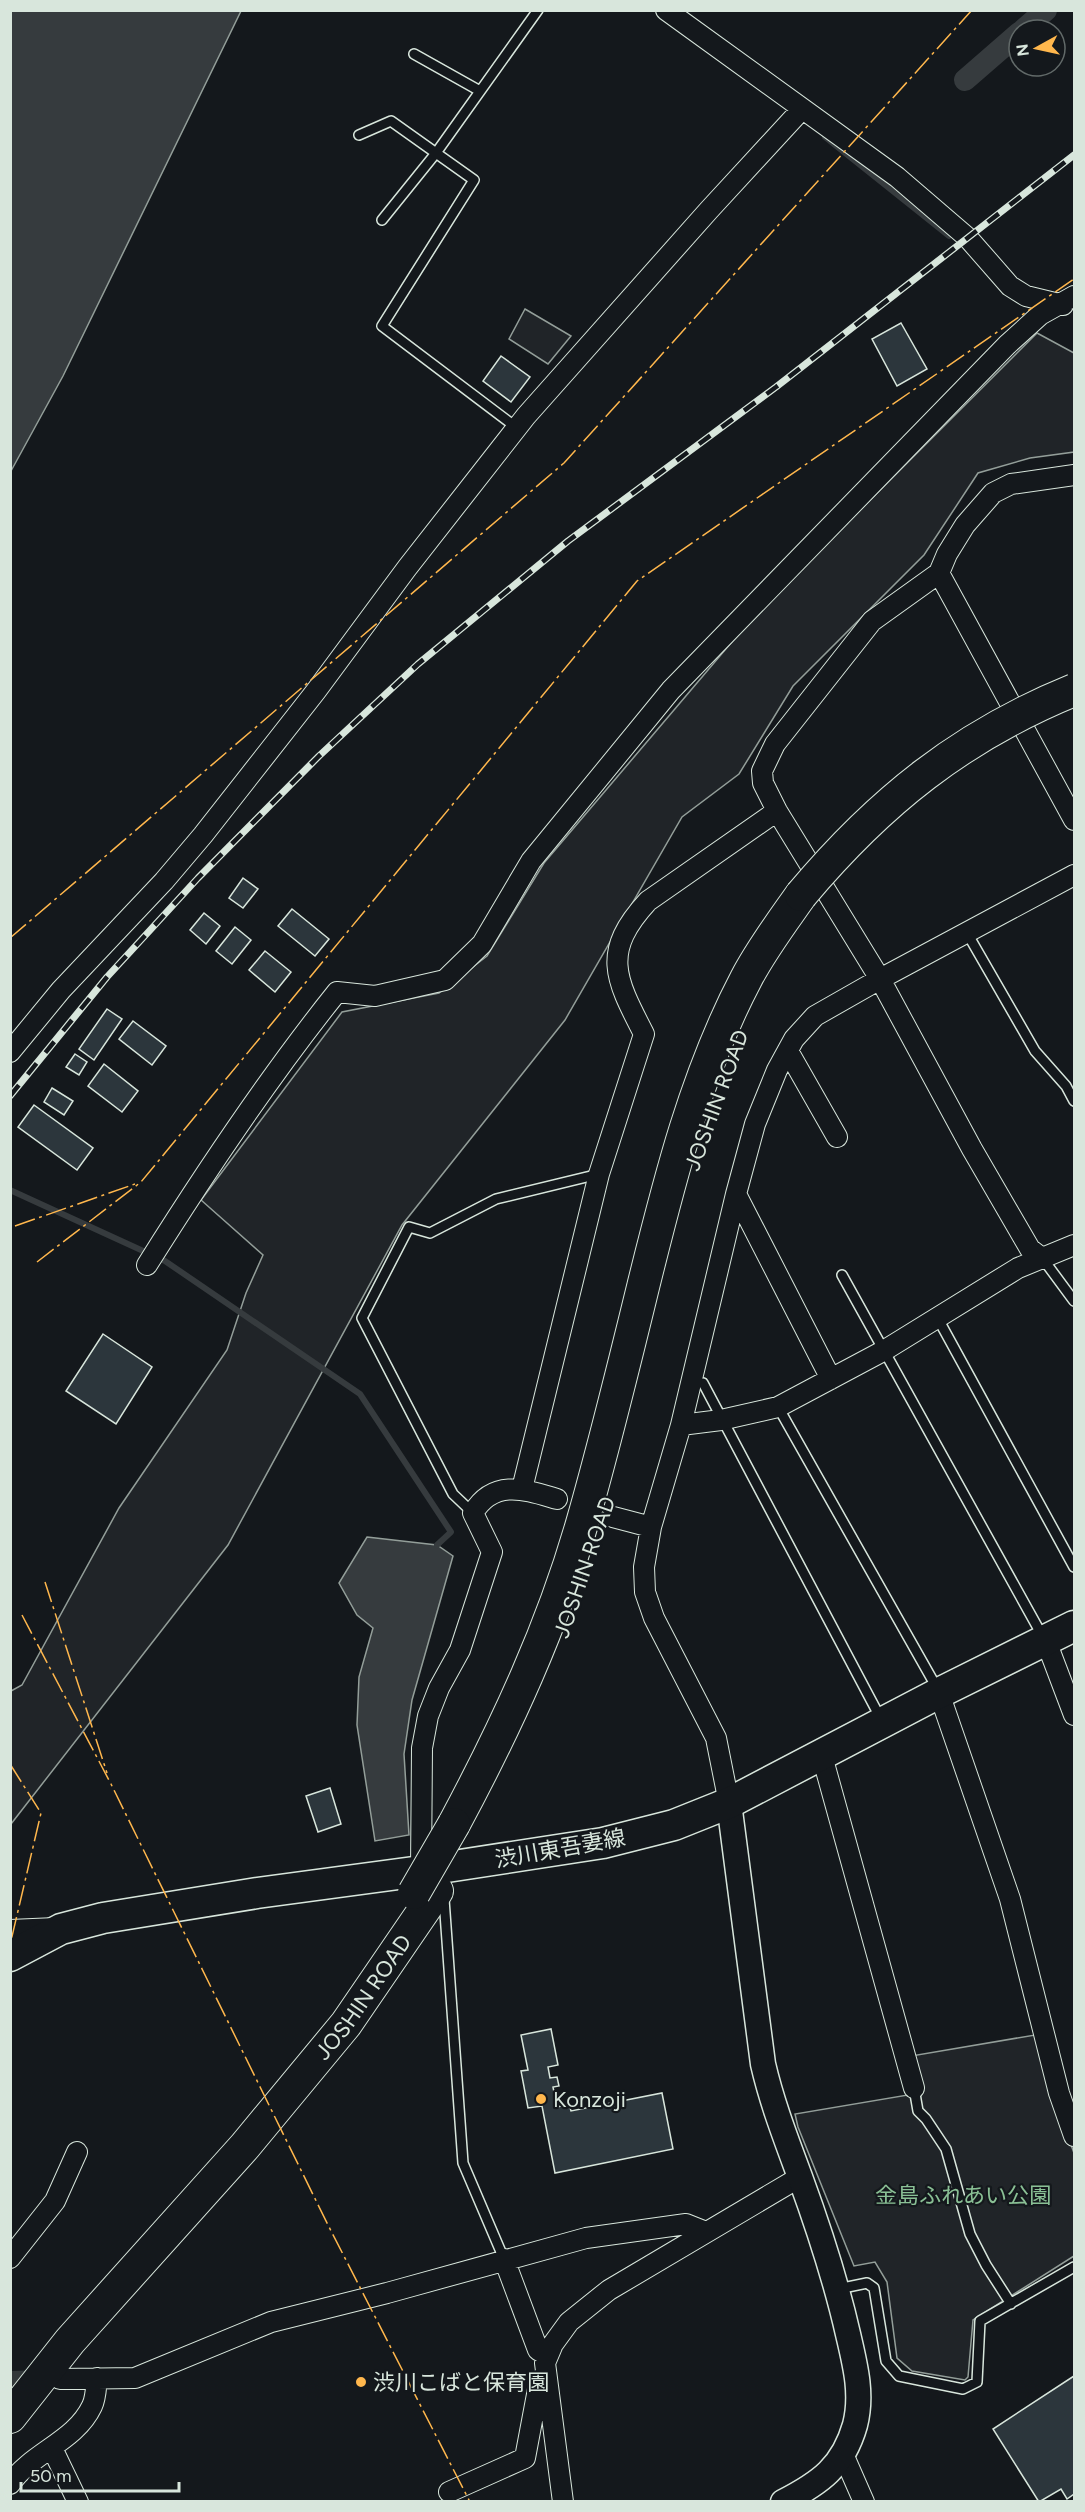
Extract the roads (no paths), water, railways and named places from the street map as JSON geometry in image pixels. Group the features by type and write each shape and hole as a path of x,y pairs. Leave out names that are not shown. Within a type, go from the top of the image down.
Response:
{"highway":[{"name":"JOSHIN ROAD","path":"10,2417 99,2306 244,2146 339,2020 396,1921 504,1767 540,1688 601,1528 688,1174 725,1069 766,979 836,853 869,820 913,782 997,726 1074,690"},
{"name":"JOSHIN ROAD","path":"809,899 846,868 877,836 938,785 1001,743 1074,708"},
{"name":"JOSHIN ROAD","path":"10,2384 58,2323 339,2020"}],"main road":[{"name":"渋川東吾妻線","path":"10,1956 61,1929 103,1918 257,1893 431,1870 603,1843 674,1825 729,1803 939,1693 1074,1626"}],"street":[{"path":"666,10 897,177 968,238 1010,286 1026,296 1069,302"},
{"path":"10,1052 61,990 164,881 203,835 517,428 708,210 802,109"},
{"path":"147,1265 208,1170 308,1028 337,992 375,996 445,980 482,944 531,861 671,690 1007,345 1040,315 1069,302"},
{"path":"1043,1259 1030,1249 972,1149 880,979 777,811 763,783 762,771 776,744 872,621 939,573 947,554 965,525 993,493 1011,484 1074,475"},
{"path":"939,573 1074,820"},
{"path":"522,1489 599,1174 645,1034 622,992 617,977 616,961 622,937 648,901 777,811"},
{"path":"783,2502 810,2488 827,2475 843,2454 855,2423 859,2381 838,2289 773,2106 762,2064 729,1803 716,1737 654,1618 645,1592 644,1567 651,1527 681,1425 755,1124 777,1070 794,1039 815,1016 1074,874"},
{"path":"788,1051 837,1137"},
{"path":"736,1194 831,1379"},
{"path":"681,1425 778,1407 885,1350 1018,1268 1074,1245"},
{"path":"431,1870 422,1748 428,1716 439,1688 460,1650 492,1552 473,1513 478,1504 495,1493 522,1489 557,1499"},
{"path":"613,1517 651,1527"},
{"path":"1046,1641 1074,1715"},
{"path":"939,1693 1010,1899 1059,2093 1074,2136"},
{"path":"822,1756 914,2088"},
{"path":"10,1930 61,1929"},
{"path":"10,2258 55,2200 77,2152"},
{"path":"449,2492 525,2458 538,2389 553,2344 569,2322 609,2290 800,2177"},
{"path":"60,2379 135,2378 271,2322 387,2293 586,2238 686,2224 706,2232"},
{"path":"504,2259 538,2350 547,2364 563,2502"},
{"path":"10,2484 20,2471 76,2429 93,2405 97,2378"},
{"path":"52,2448 78,2502"},
{"path":"843,2454 864,2502"}],"lane":[{"path":"382,219 436,153 538,10"},
{"path":"414,54 480,91"},
{"path":"358,135 391,121 474,180 382,326 517,428"},
{"path":"967,933 1035,1051 1066,1086 1074,1101"},
{"path":"473,1513 453,1494 362,1318 409,1227 430,1233 496,1199 599,1174"},
{"path":"1043,1259 1074,1301"},
{"path":"842,1275 1046,1641"},
{"path":"937,1317 1074,1567"},
{"path":"703,1383 883,1724"},
{"path":"778,1407 939,1693"},
{"path":"431,1870 463,2163 504,2259"},
{"path":"914,2088 918,2111 946,2149 970,2235 1011,2304"},
{"path":"838,2289 867,2283 874,2288 886,2361 899,2376 963,2389 977,2382 981,2321 1074,2267"}],"waterway":[{"path":"1037,18 1046,10"},
{"path":"965,80 1007,43"},
{"path":"825,137 949,236"},
{"path":"10,1190 165,1261 360,1394 451,1532 437,1545"}],"tunnel":[{"path":"10,2381 45,2380"}],"railway":[{"path":"10,1096 107,977 198,878 319,756 418,664 568,541 776,387 1074,155"}],"place":[{"name":"Konzoji","path":"541,2099"},
{"name":"渋川こばと保育園","path":"361,2382"}],"park label":[{"name":"金島ふれあい公園","path":"963,2195"}]}
